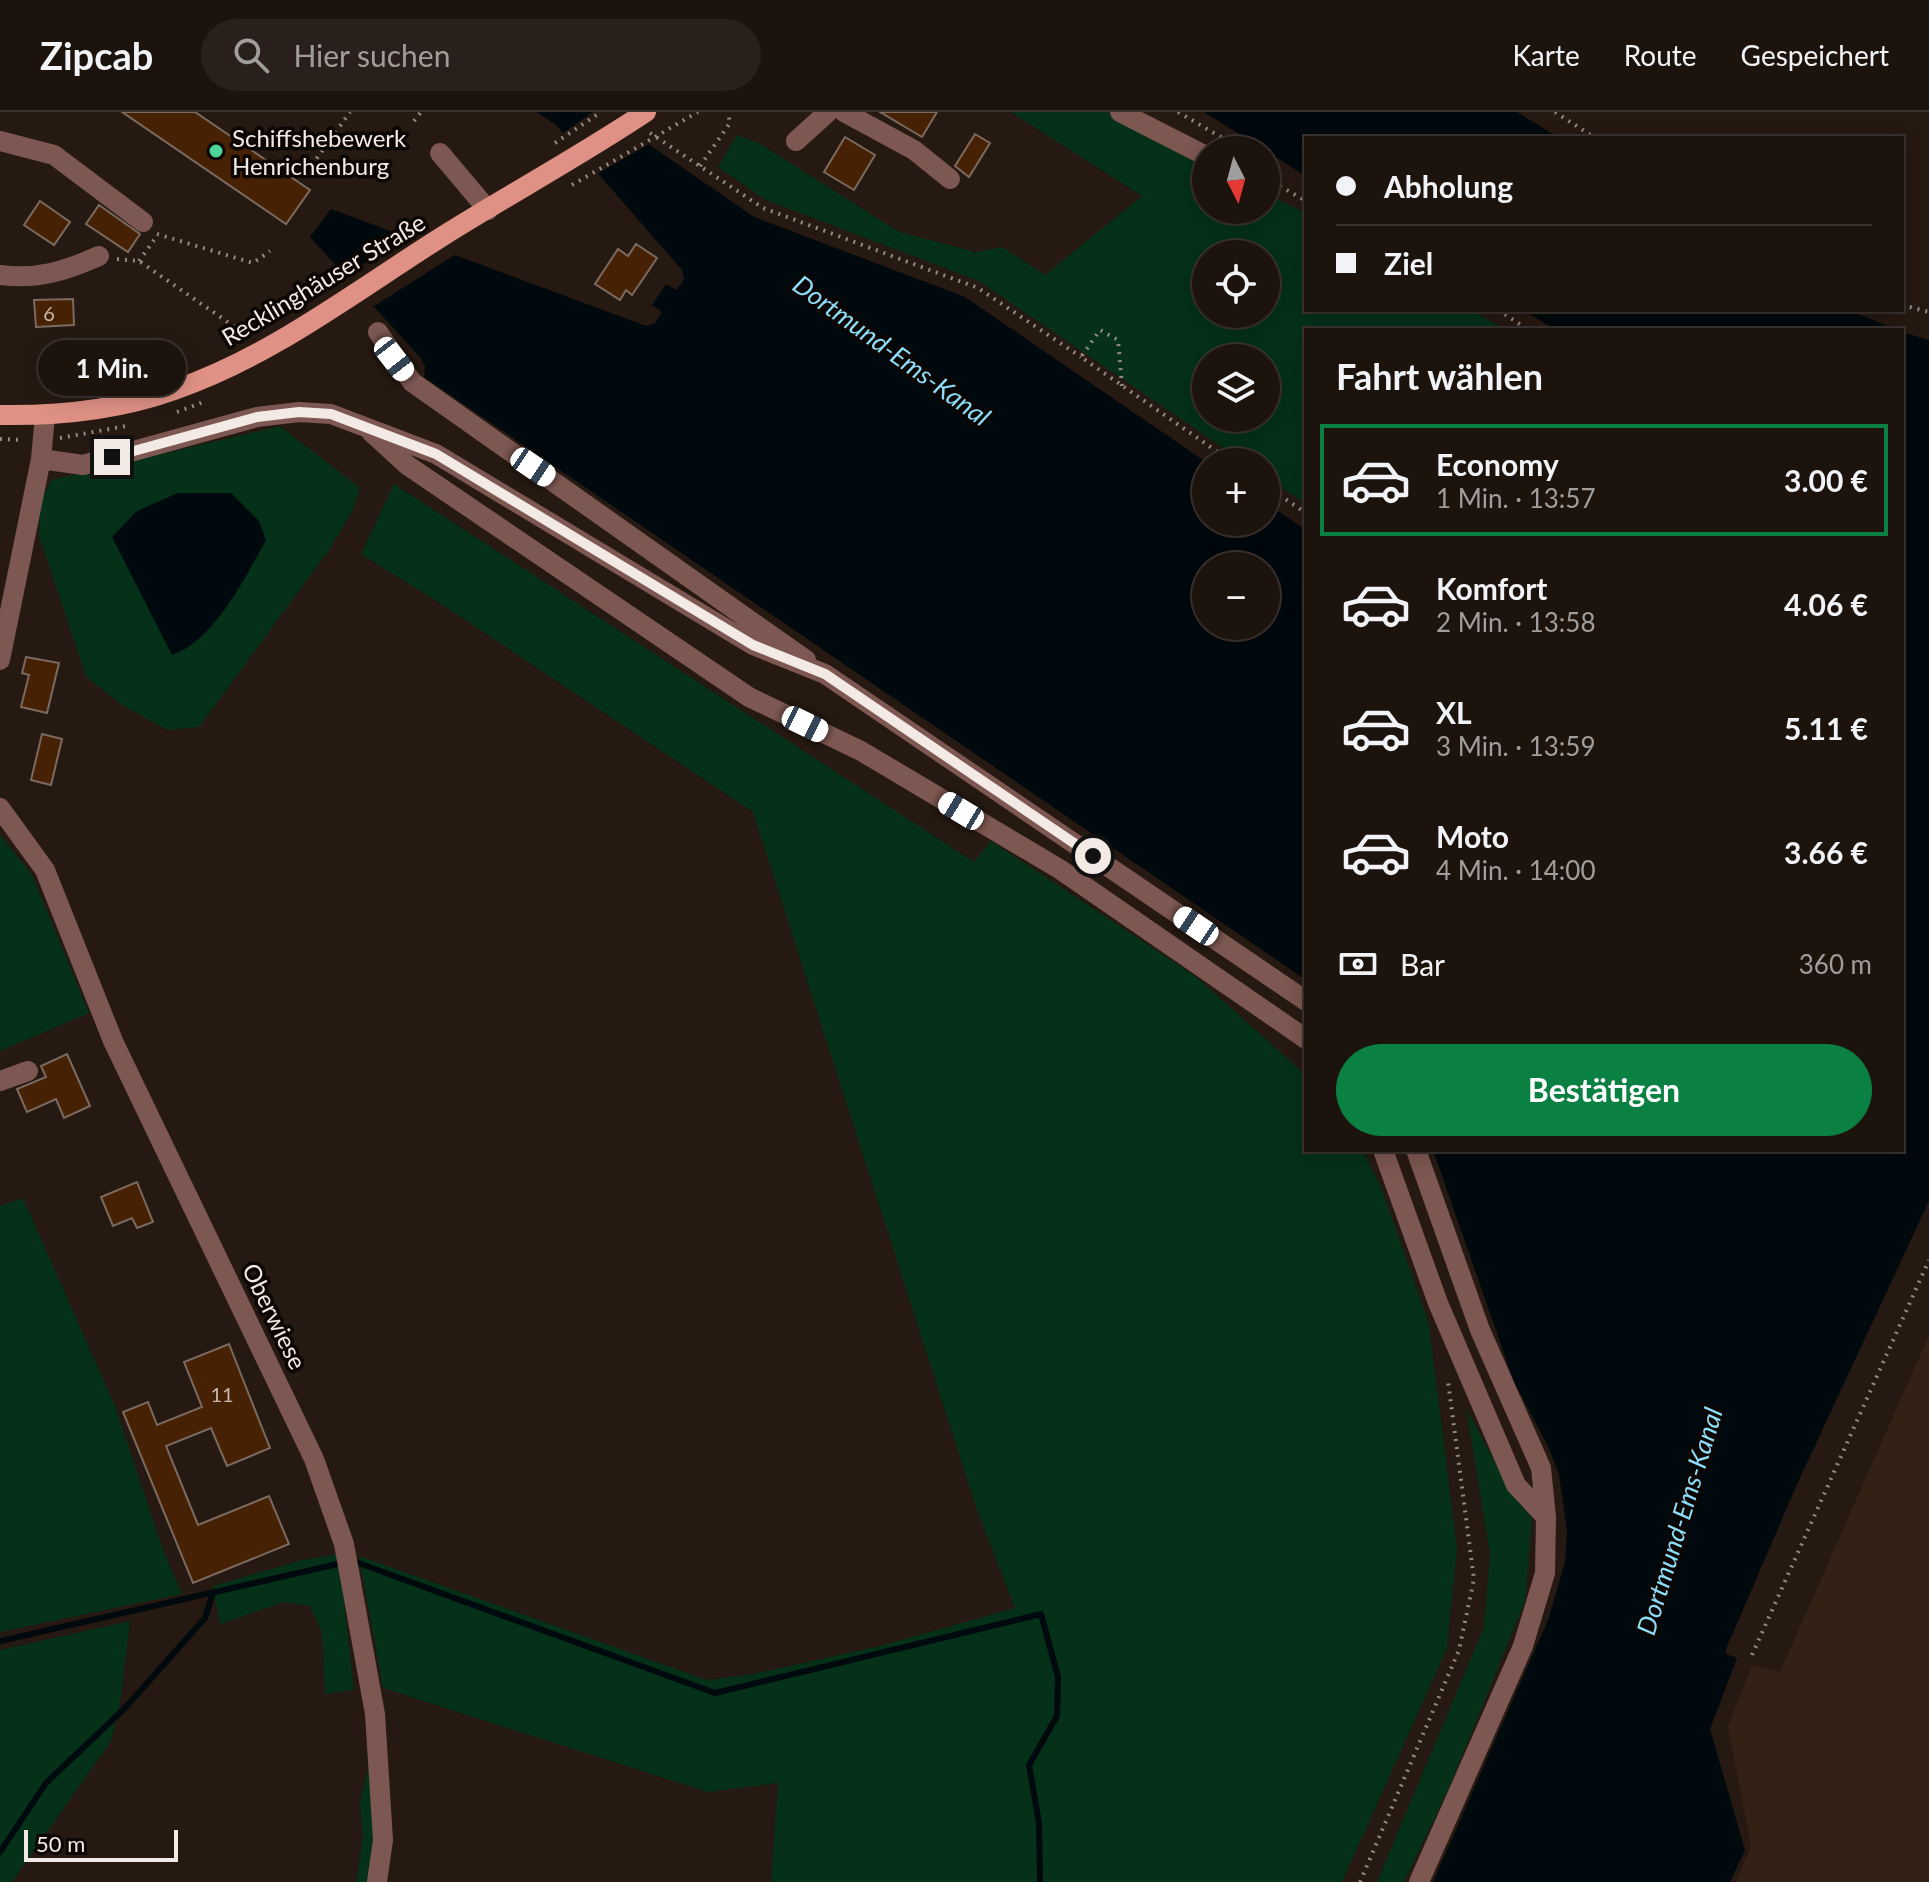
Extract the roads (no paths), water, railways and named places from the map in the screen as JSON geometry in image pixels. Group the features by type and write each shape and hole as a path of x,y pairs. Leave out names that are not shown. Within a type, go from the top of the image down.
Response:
{"main road":[{"name":"Recklinghäuser Straße","path":"0,415 45,415 100,409 173,391 220,372 488,210 569,174 643,118"}],"street":[{"path":"796,141 828,112"},
{"path":"844,112 914,150 950,179"},
{"path":"1120,112 1192,149"},
{"path":"0,141 54,155 150,228"},
{"path":"440,153 488,210"},
{"path":"0,275 61,273 99,256"},
{"path":"378,332 412,382 774,634 825,674 1304,1000"},
{"path":"41,459 83,465 257,417 299,412 331,414 436,454 753,645 825,674"},
{"path":"0,660 41,459 45,415"},
{"path":"363,424 407,465 749,697 861,751 1061,870 1304,1038"},
{"name":"Oberwiese","path":"0,808 45,870 113,1041 314,1459 344,1544 375,1714 383,1840 377,1882"},
{"path":"0,1081 28,1071"},
{"path":"1384,1152 1438,1303 1516,1485 1546,1517"},
{"path":"1417,1152 1480,1330 1541,1468 1546,1517 1545,1573 1523,1646 1419,1882"}],"water":[{"name":"Dortmund-Ems-Kanal","path":"536,112 602,112 754,217 965,297 1192,452 1192,536 1280,536 1280,512 1304,529 1304,979 424,377 425,367 420,357 310,237 331,209 646,326 655,323 662,312 652,305 666,284 676,290 684,280 682,270 556,125"},
{"path":"1204,112 1517,112 1556,136 1304,136 1304,175 1280,160 1280,136 1242,136"},
{"path":"1526,312 1854,312 1892,328 1553,328"},
{"name":"Dortmund-Ems-Kanal","path":"1904,333 1929,340 1929,1201 1798,1482 1726,1649 1726,1654 1737,1658 1710,1729 1745,1850 1730,1882 1433,1882 1548,1620 1565,1562 1567,1531 1559,1474 1548,1446 1514,1382 1434,1152 1904,1152"},
{"path":"178,493 231,493 259,521 266,540 215,622 187,648 172,655 112,537 137,511"}],"waterway":[{"path":"353,1561 715,1693 1041,1614 1058,1677 1057,1716 1029,1765 1039,1823 1040,1882"},
{"path":"0,1641 342,1563"},
{"path":"0,1852 46,1783 125,1708 205,1618 213,1593"}],"place":[{"name":"Schiffshebewerk Henrichenburg","path":"216,151"}]}
